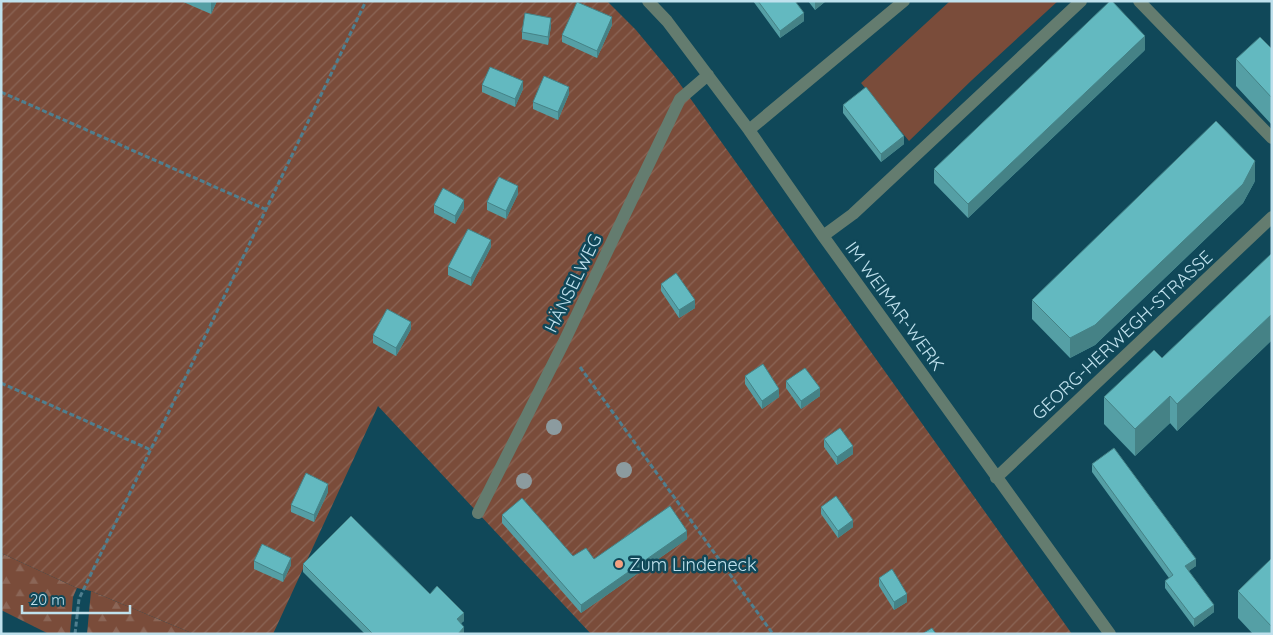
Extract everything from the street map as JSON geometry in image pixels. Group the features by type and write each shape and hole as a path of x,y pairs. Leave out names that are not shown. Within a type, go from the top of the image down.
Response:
{"street":[{"name":"IM WEIMAR-WERK","path":"648,1 666,20 749,130 996,478 1110,634"},
{"path":"749,130 904,1"},
{"path":"823,236 853,214 1080,1"},
{"path":"1139,1 1272,138"},
{"name":"HÄNSELWEG","path":"478,513 563,344 680,99 708,75"},
{"name":"GEORG-HERWEGH-STRASSE","path":"996,478 1272,217"}],"path":[{"path":"75,634 79,599 366,1"},
{"path":"1,92 267,210"},
{"path":"563,344 773,634"},
{"path":"1,383 151,450"}],"green space":[{"path":"1,1 607,1 636,30 675,77 1072,634 591,634 378,406 273,634 194,634 91,591 77,588 1,553"},
{"path":"950,1 1058,1 909,141 861,83"},
{"path":"1,553 77,588 73,597 70,634 49,634 1,610"},
{"path":"91,591 194,634 87,634"}],"building":[{"path":"758,1 795,1 804,13 780,31"},
{"path":"1110,1 1145,36 968,204 934,169"},
{"path":"577,2 612,17 597,51 562,35"},
{"path":"525,13 551,18 548,37 522,32"},
{"path":"1260,37 1272,49 1272,98 1236,59"},
{"path":"490,67 523,81 515,99 482,85"},
{"path":"544,76 569,87 558,112 533,102"},
{"path":"866,87 904,136 881,154 843,105"},
{"path":"1216,121 1255,161 1243,184 1095,325 1070,338 1032,300"},
{"path":"499,177 518,186 506,211 487,202"},
{"path":"443,188 464,200 455,216 434,205"},
{"path":"468,229 491,240 471,278 448,267"},
{"path":"1272,253 1272,314 1177,404 1170,396 1135,429 1104,397 1154,350 1162,358"},
{"path":"676,273 695,300 679,310 661,284"},
{"path":"387,309 411,322 396,348 373,335"},
{"path":"763,364 779,389 762,401 745,376"},
{"path":"805,368 820,388 801,401 786,381"},
{"path":"840,428 853,446 837,457 824,439"},
{"path":"1114,448 1196,559 1185,566 1214,605 1194,619 1165,581 1173,575 1092,464"},
{"path":"306,473 328,484 314,515 291,505"},
{"path":"836,496 853,520 838,531 821,507"},
{"path":"522,498 573,556 586,548 594,559 670,506 687,531 581,605 502,515"},
{"path":"351,516 430,594 437,586 464,613 457,619 464,627 458,634 373,634 303,564"},
{"path":"262,544 291,558 283,575 254,561"},
{"path":"1272,558 1272,627 1238,591"},
{"path":"892,569 907,594 894,602 879,578"},
{"path":"932,628 936,634 922,634"}],"place":[{"name":"Zum Lindeneck","path":"619,564"}]}
